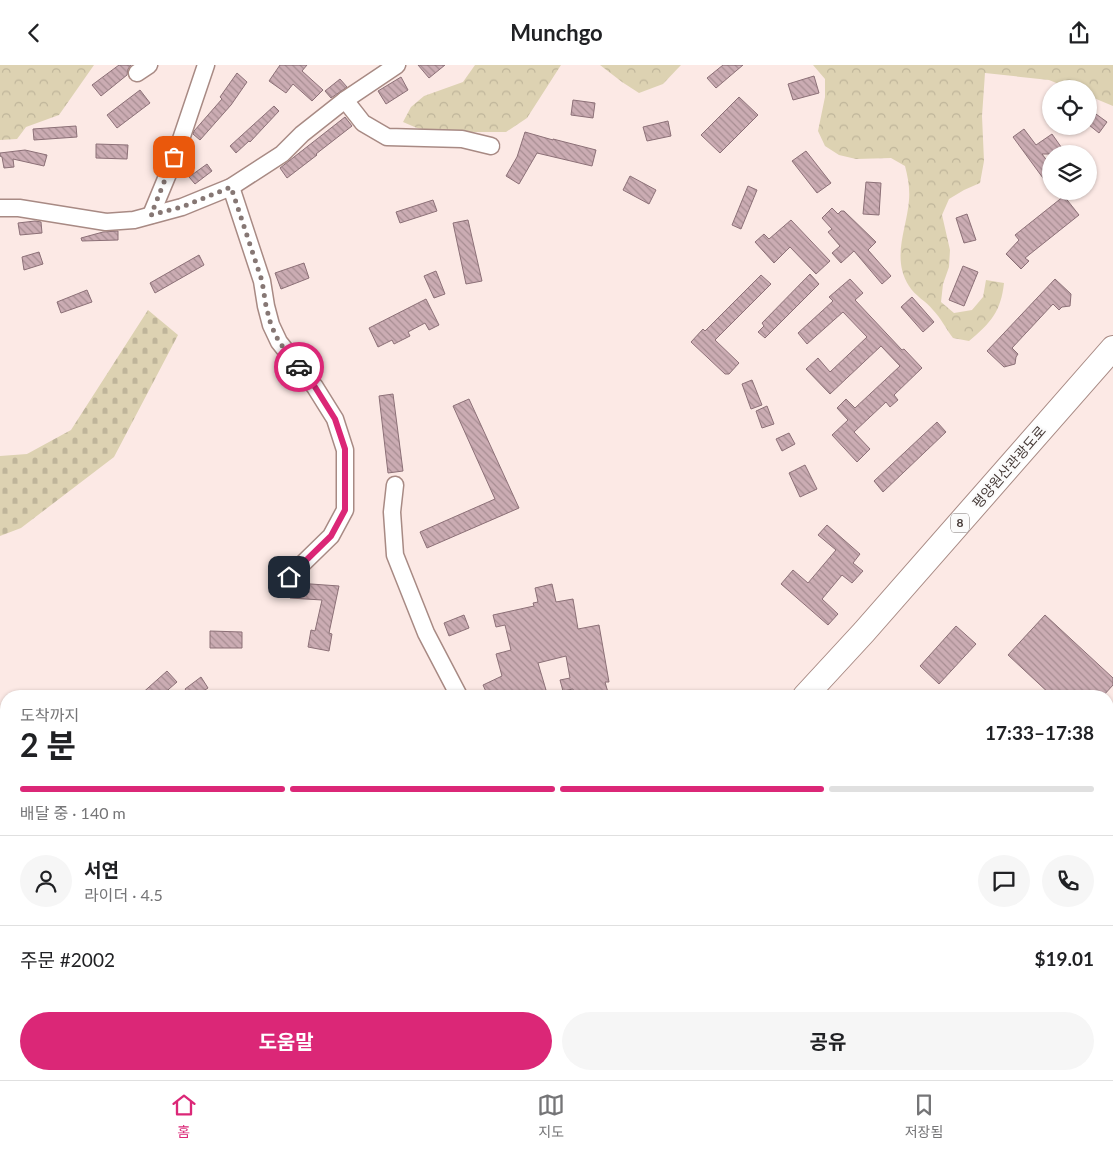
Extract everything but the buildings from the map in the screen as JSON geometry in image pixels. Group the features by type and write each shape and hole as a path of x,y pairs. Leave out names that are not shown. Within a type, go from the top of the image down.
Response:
{"highway":[{"name":"평양원산관광도로","path":"811,690 864,632 1113,348"}],"street":[{"path":"151,215 174,157 206,65"},
{"path":"0,208 19,208 106,222 134,220 182,207 231,187 282,154 302,134 345,100 397,65"},
{"path":"345,100 363,123 388,137 462,139 491,146"},
{"path":"231,187 262,281 266,306 279,342 315,387 335,419 345,449 345,510 331,536 289,577"},
{"path":"395,485 392,512 396,555 426,633 456,690"}],"green space":[{"path":"0,65 94,65 59,115 26,127 17,139 0,140"},
{"path":"475,65 561,65 527,118 506,132 434,132 403,122 411,107 424,96 463,82"},
{"path":"600,65 681,65 663,84 639,93"},
{"path":"813,65 1113,65 1113,106 1097,99 1097,80 1049,80 985,73 982,116 984,161 980,183 949,199 942,215 950,250 949,267 943,284 941,302 954,313 972,310 983,297 986,280 1004,283 1003,293 994,316 969,341 953,338 936,313 911,290 904,275 901,265 901,243 908,211 909,196 905,166 891,158 856,159 839,155 825,146 818,131 825,97 825,79"},
{"path":"148,310 178,335 114,457 21,528 0,536 0,456 27,454 71,430"}],"way so far":[{"path":"174,157 151,215 182,207 231,187 262,281 271,325 279,342 299,367"}],"route":[{"path":"289,577 331,536 345,510 345,449 335,419 315,387 299,367"}]}
